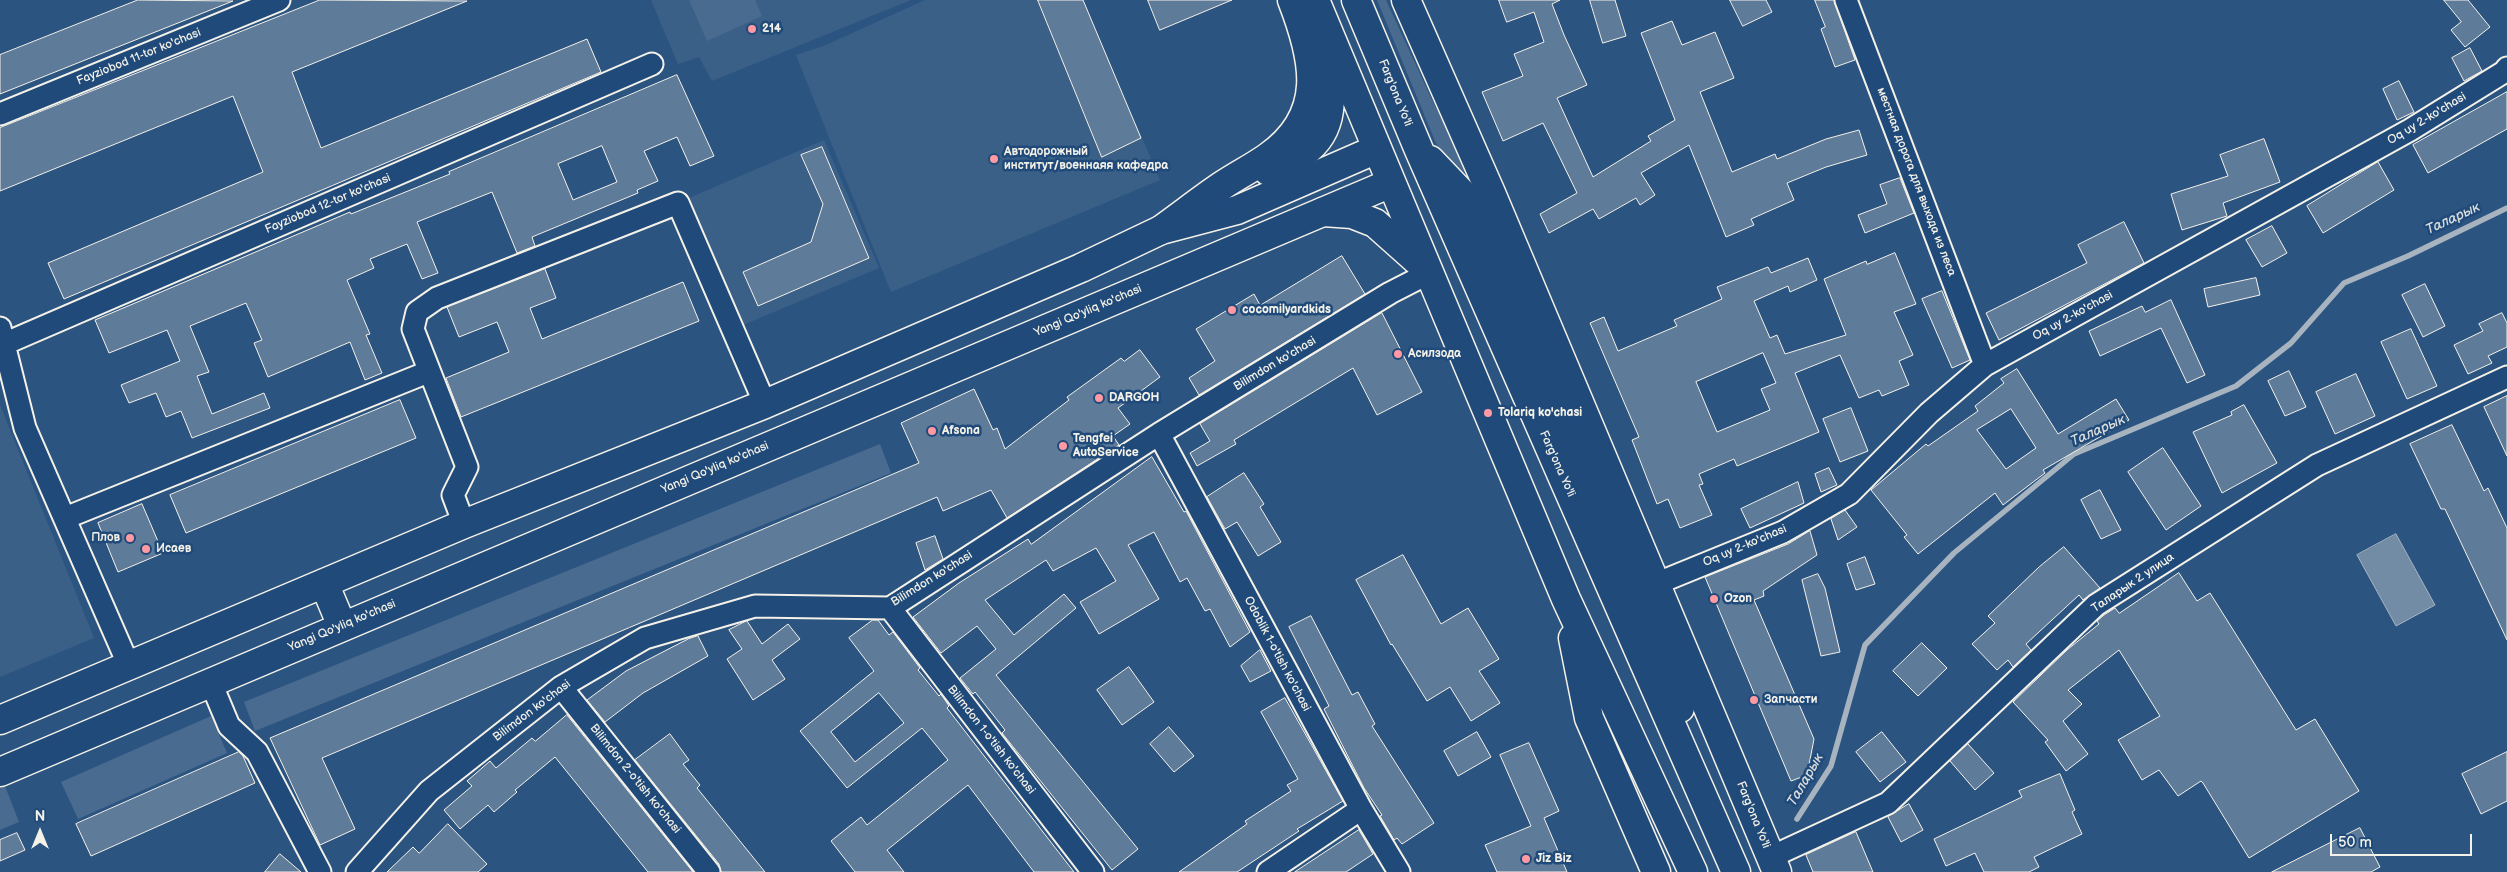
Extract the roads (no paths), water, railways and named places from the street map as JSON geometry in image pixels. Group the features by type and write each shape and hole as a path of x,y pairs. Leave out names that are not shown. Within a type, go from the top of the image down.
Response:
{"main road":[{"path":"0,720 464,524 765,404 1081,268 1161,230 1222,186 1269,156 1298,129 1304,119 1311,99 1311,69 1308,46 1292,0"},
{"path":"1199,203 1304,152 1323,129 1330,110 1329,84 1300,0"},
{"path":"1315,0 1566,599 1693,872"},
{"name":"Farg'ona Yo'li","path":"1356,0 1418,150"},
{"name":"Farg'ona Yo'li","path":"1406,0 1492,193 1658,584 1774,864"},
{"path":"1161,230 1237,210 1377,149 1418,150 1448,176 1471,203 1664,654 1714,820 1736,872"},
{"name":"Yangi Qo'yliq ko'chasi","path":"0,772 1391,183 1406,170 1418,150"},
{"path":"1323,212 1352,214 1375,223 1429,272"},
{"path":"324,584 342,626"},
{"path":"1566,599 1589,718 1656,872"}],"street":[{"name":"Fayziobod 11-tor ko'chasi","path":"0,114 279,0"},
{"name":"местная дорога для выхода из леса","path":"1846,0 1985,365"},
{"name":"Fayziobod 12-tor ko'chasi","path":"2,336 652,64"},
{"name":"Oq uy 2-ko'chasi","path":"1658,584 1783,532 1849,494 1929,413 1985,365 2410,130 2504,72 2507,68"},
{"path":"464,524 453,495 467,468 428,372 413,329 417,312 437,298 678,203 765,404"},
{"name":"Bilimdon ko'chasi","path":"357,872 429,791 561,687 645,638 755,606 890,608 1159,434 1390,293 1429,272"},
{"path":"2,336 25,428 129,666"},
{"path":"65,518 428,372"},
{"name":"Таларык 2 улица","path":"1774,864 1888,804 2096,605 2317,465 2507,377"},
{"name":"Odoblik 1-o'tish ko'chasi","path":"1159,434 1361,810 1399,872"},
{"name":"Bilimdon 1-o'tish ko'chasi","path":"890,608 1093,872"},
{"path":"211,683 229,726 257,752 320,872"},
{"name":"Bilimdon 2-o'tish ko'chasi","path":"561,687 709,872"},
{"path":"1268,872 1361,810"}],"waterway":[{"name":"Таларык","path":"1797,819 1831,766 1865,645 1954,553 2074,454 2236,386 2291,343 2344,283 2408,256 2507,208"}],"place":[{"name":"214","path":"752,29"},
{"name":"Автодорожный институт/военнаяя кафедра","path":"994,159"},
{"name":"cocomilyardkids","path":"1232,310"},
{"name":"Асилзода","path":"1398,354"},
{"name":"DARGOH","path":"1099,398"},
{"name":"Tolariq ko'chasi","path":"1488,413"},
{"name":"Afsona","path":"932,431"},
{"name":"Tengfei AutoService","path":"1063,446"},
{"name":"Плов","path":"130,538"},
{"name":"Исаев","path":"146,549"},
{"name":"Ozon","path":"1714,599"},
{"name":"Запчасти","path":"1754,700"},
{"name":"Jiz Biz","path":"1526,859"}]}
